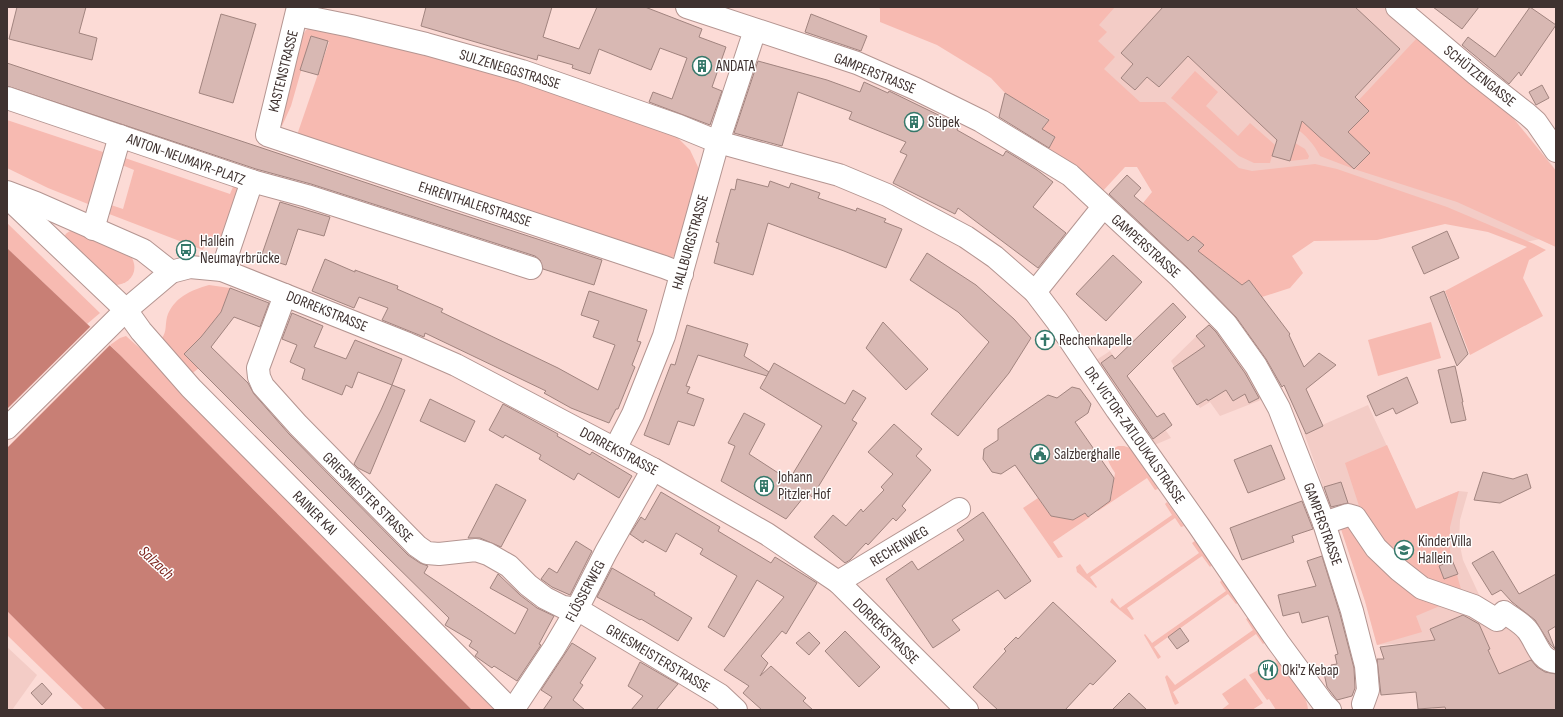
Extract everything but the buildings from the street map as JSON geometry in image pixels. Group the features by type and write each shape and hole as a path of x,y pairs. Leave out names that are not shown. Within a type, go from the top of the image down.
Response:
{"street":[{"name":"GAMPERSTRASSE","path":"687,7 857,63 916,89 981,121 1070,175 1180,277 1226,324 1256,366 1279,408 1324,523 1352,611 1366,666 1368,690 1366,707"},
{"name":"SCHÜTZENGASSE","path":"1397,7 1476,74 1536,122 1556,151"},
{"name":"KASTENSTRASSE","path":"267,135 298,11"},
{"name":"SULZENEGGSTRASSE","path":"298,11 522,71 679,126 718,142"},
{"name":"HALLBURGSTRASSE","path":"615,449 633,414 664,336 718,142 755,30"},
{"name":"ANTON-NEUMAYR-PLATZ","path":"7,98 252,181 222,270"},
{"name":"EHRENTHALERSTRASSE","path":"267,135 664,266 682,274"},
{"path":"93,229 120,136"},
{"name":"DR. VICTOR-ZATLOUKALSTRASSE","path":"718,142 839,175 887,195 966,237 995,257 1035,292 1057,321 1116,410 1199,526 1278,642 1323,703 1331,710"},
{"path":"252,181 315,198 531,268"},
{"path":"7,192 36,203 142,250 171,272"},
{"path":"7,197 126,310"},
{"path":"1035,292 1103,207"},
{"path":"7,428 126,310 171,272 190,267 222,270"},
{"name":"DORREKSTRASSE","path":"222,270 408,344 456,365 653,469 767,534 838,582 967,710"},
{"name":"GRIESMEISTER STRASSE","path":"286,295 258,368 259,377 263,386 298,425 417,546 427,553 439,554 476,550 488,554 509,566 528,585 546,598 563,607 577,609"},
{"name":"RAINER KAI","path":"126,310 141,331 191,388 512,710"},
{"name":"FLÖSSERWEG","path":"512,710 554,648 577,609 606,552 653,469"},
{"name":"RECHENWEG","path":"838,582 960,509"},
{"path":"1324,523 1348,516 1355,517 1376,548 1399,570 1422,588 1474,606 1497,620 1504,612 1528,631 1545,659 1551,662 1556,662"},
{"name":"GRIESMEISTERSTRASSE","path":"577,609 720,695 736,710"},
{"path":"1331,710 1349,702 1366,707"}],"shaded area":[{"path":"879,7 1115,7 1099,25 1107,32 1098,41 1115,57 1104,69 1140,102 1165,102 1239,168 1252,171 1315,164 1337,169 1447,207 1546,250 1529,260 1523,278 1543,316 1470,355 1445,291 1527,247 1488,232 1445,224 1377,240 1314,241 1292,256 1303,273 1290,288 1262,297 1249,280 1242,285 1214,263 1196,253 1203,245 1193,236 1188,241 1143,203 1152,192 1137,167 1125,167 1101,193 1051,153 1049,148 1055,137 1042,129 1049,119 1005,93 991,78 937,45 880,22"},
{"path":"1112,7 1383,7 1513,118 1552,165 1556,171 1556,247 1540,239 1526,242 1431,202 1243,174 1139,104 1075,44"},
{"path":"312,27 464,63 660,129 676,136 690,150 698,167 700,180 675,255 670,260 296,138 329,42 311,36 291,106 282,126 280,120 301,38 306,30"},
{"path":"1417,38 1513,118 1556,171 1556,247 1457,202 1354,169 1320,156 1309,140 1294,127 1296,116 1355,169 1370,153 1348,132 1369,111 1358,101"},
{"path":"1195,71 1218,92 1206,106 1238,136 1250,123 1275,145 1270,163 1254,163 1239,156 1171,98"},
{"path":"7,120 109,154 93,206 48,188 7,168"},
{"path":"1295,143 1305,149 1309,156 1308,159 1290,161"},
{"path":"125,158 230,194 235,182 243,185 222,247 206,241 203,250 104,212 108,204 123,209 134,170 122,165"},
{"path":"7,223 100,313 87,324 7,248"},
{"path":"75,230 132,258 134,264 133,274 127,282 111,285 63,242 66,233"},
{"path":"209,285 230,288 221,312 201,337 199,368 190,375 165,345 162,338 164,335 167,317 170,310 178,300 189,292"},
{"path":"1213,320 1266,398 1220,416 1210,402 1200,408 1171,361"},
{"path":"1431,322 1441,358 1378,376 1368,340"},
{"path":"126,336 170,375 500,710 472,710 110,345"},
{"path":"1110,351 1171,438 1152,446 1093,362"},
{"name":"KinderVilla Hallein","path":"1368,405 1416,509 1459,491 1468,492 1460,520 1459,541 1463,560 1482,601 1556,665 1556,700 1522,710 1433,710 1424,642 1377,645 1365,601 1340,526 1333,514 1304,433"},
{"path":"1387,445 1416,509 1459,491 1450,527 1450,551 1463,596 1437,589 1385,548 1361,512 1345,463"},
{"path":"1118,446 1130,448 1158,489 1155,490 1147,478 1098,511 1097,510 1111,498 1115,473 1108,461 1108,455"},
{"path":"1038,498 1051,516 1073,520 1085,513 1090,517 1053,542 1063,557 1058,558 1023,508"},
{"path":"1167,502 1184,526 1181,527 1175,518 1090,577 1097,587 1096,588 1077,572 1076,567 1080,564 1087,574 1172,515 1165,504"},
{"path":"1348,524 1447,603 1416,616 1422,632 1377,645 1365,601 1340,526"},
{"path":"1195,541 1212,565 1210,567 1202,556 1127,608 1134,619 1132,620 1110,602 1112,598 1120,608 1199,553 1192,543"},
{"path":"1222,580 1238,603 1236,604 1228,594 1154,647 1161,657 1158,659 1144,635 1145,634 1152,643 1226,591 1220,582"},
{"path":"7,611 106,710 84,710 7,635"},
{"path":"1249,617 1266,642 1263,644 1256,634 1173,692 1179,703 1175,705 1165,677 1167,675 1175,685 1253,630 1246,619"},
{"path":"7,647 37,675 12,710 7,710"},
{"path":"1277,658 1301,690 1308,710 1276,710 1249,675 1260,669 1267,679 1278,672 1274,665 1277,663 1275,659"},
{"path":"1245,678 1263,703 1252,710 1221,710 1229,704 1222,694"}],"water":[{"name":"Salzach","path":"7,248 120,355 472,710 106,710 7,611"}],"pier":[{"path":"91,326 111,344 7,448 7,409"}],"place":[{"name":"ANDATA","path":"702,66"},
{"name":"Stipek","path":"914,122"},
{"name":"Hallein Neumayrbrücke","path":"186,250"},
{"name":"Rechenkapelle","path":"1045,340"},
{"name":"Salzberghalle","path":"1040,454"},
{"name":"Johann Pitzler Hof","path":"764,486"},
{"name":"KinderVilla Hallein","path":"1404,550"},
{"name":"Oki'z Kebap","path":"1268,670"}]}
